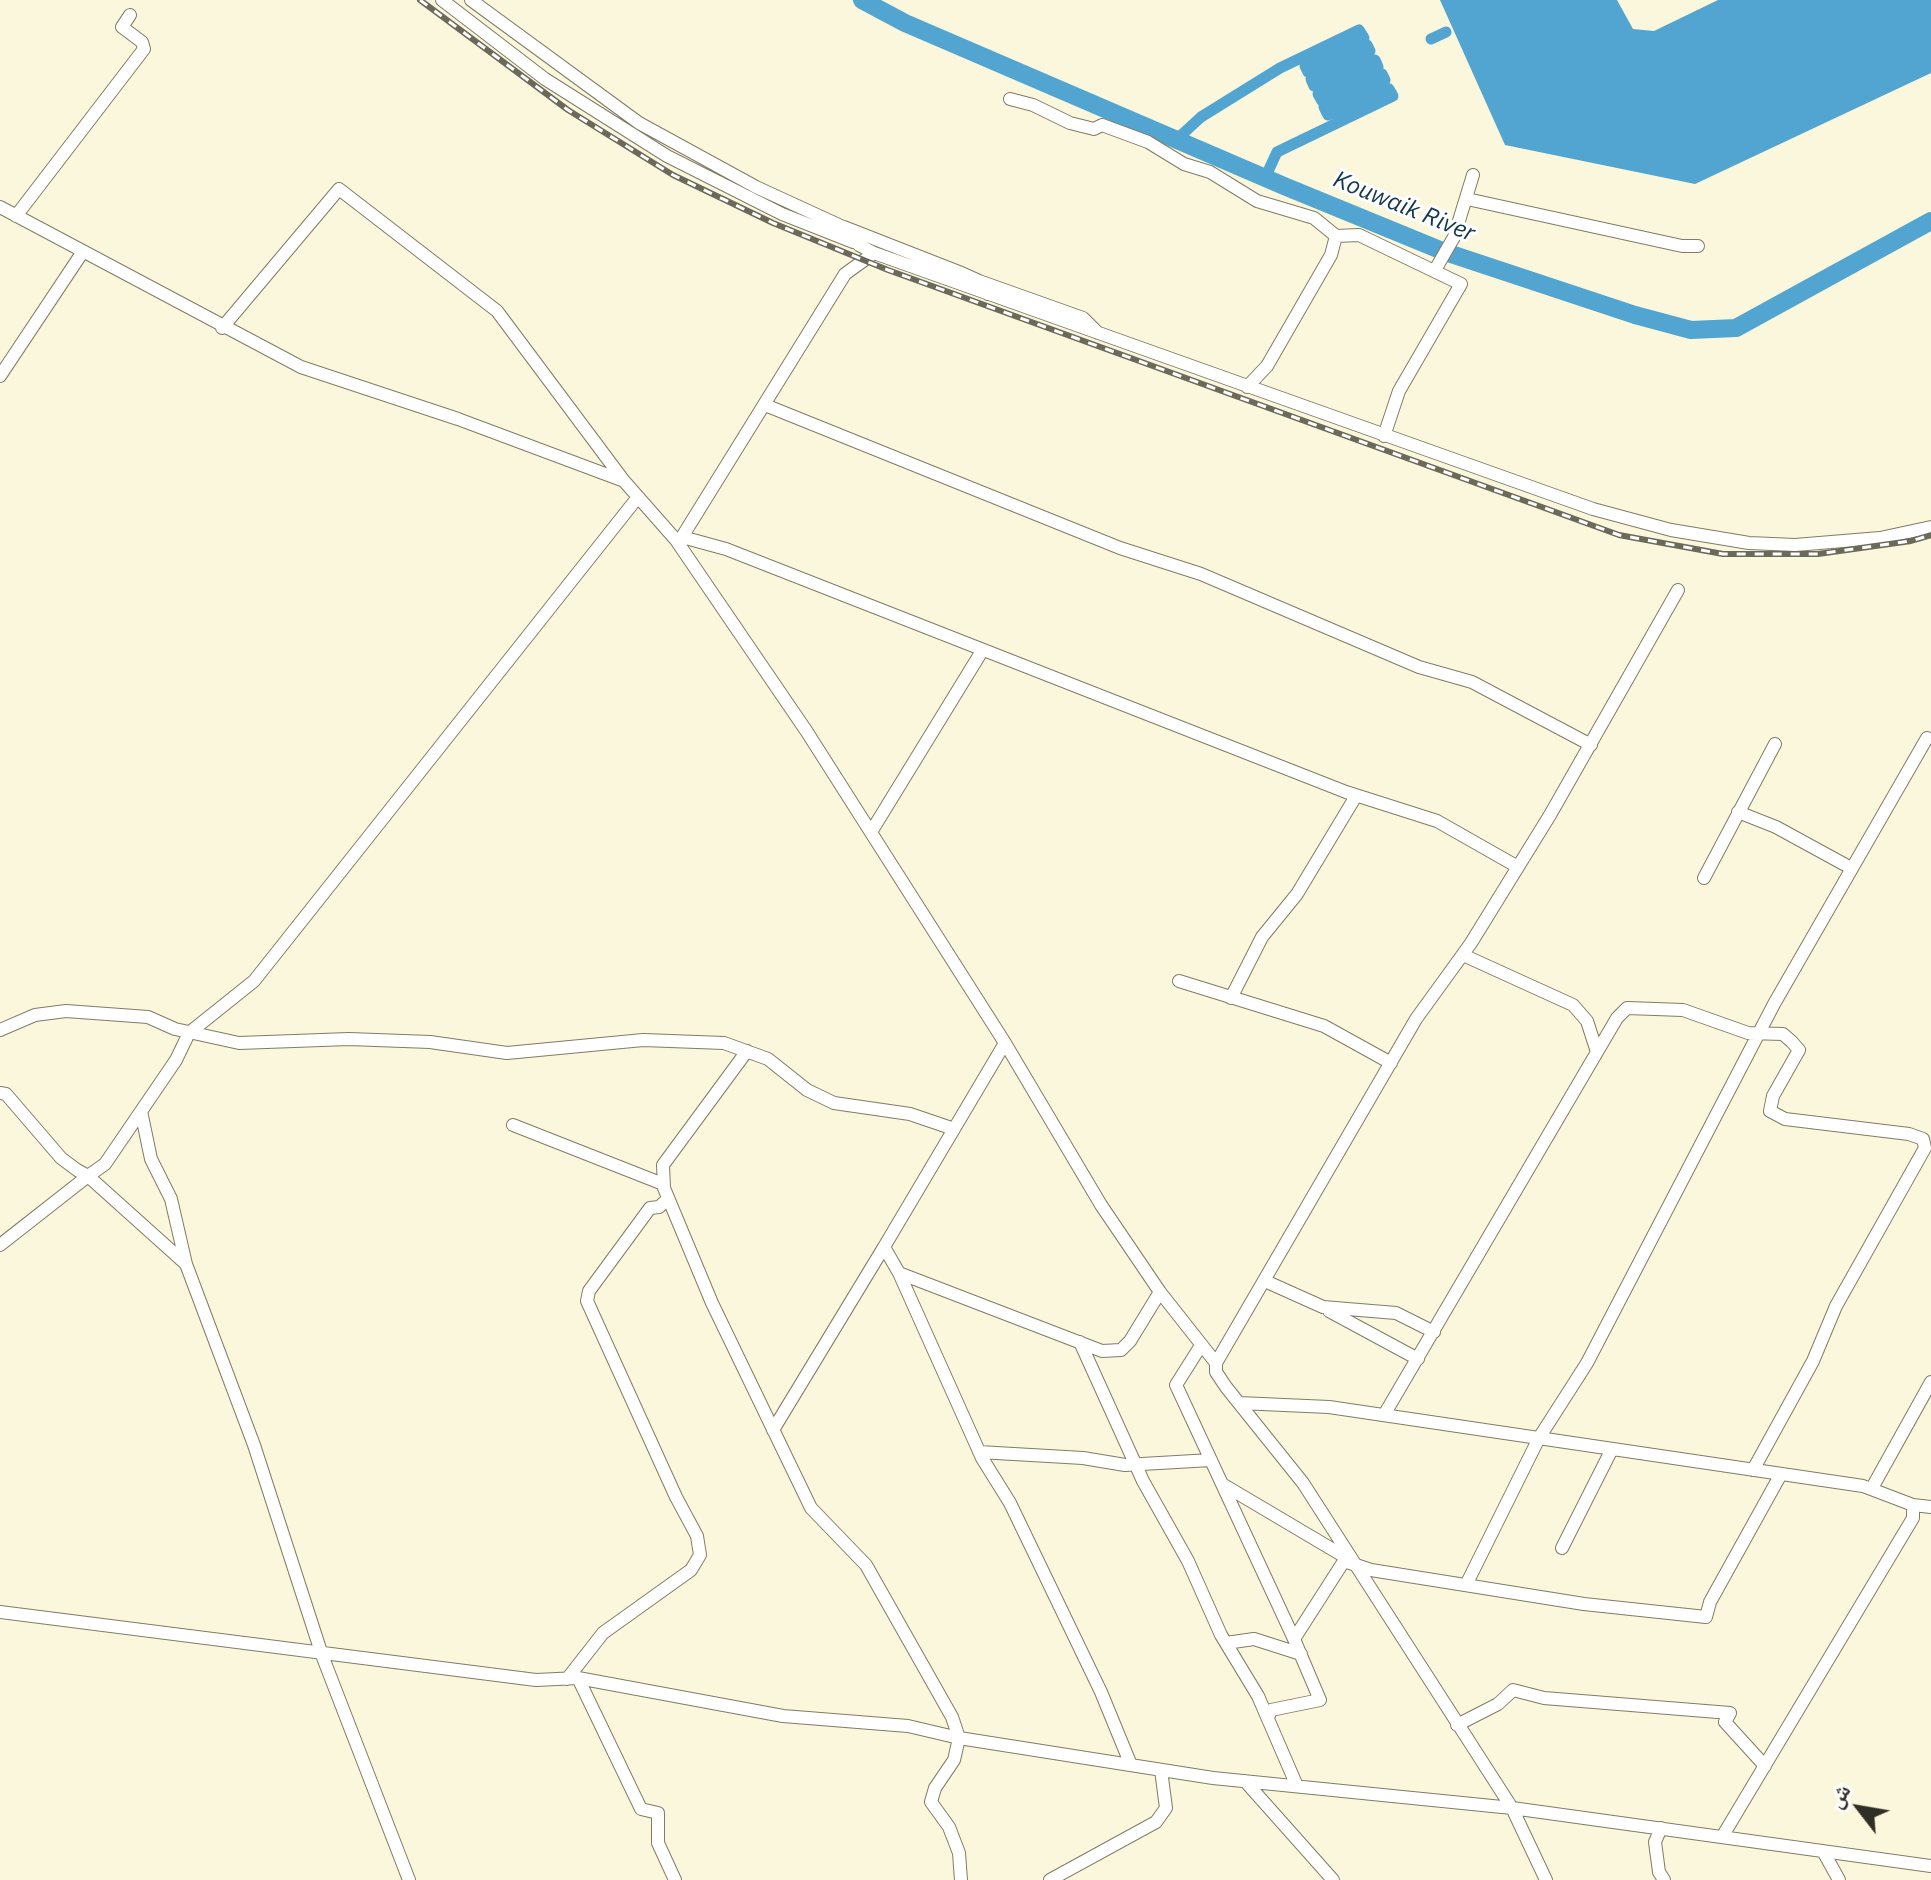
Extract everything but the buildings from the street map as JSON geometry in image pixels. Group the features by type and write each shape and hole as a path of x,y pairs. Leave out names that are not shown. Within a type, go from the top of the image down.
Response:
{"street":[{"path":"442,0 545,79 667,156 782,214 874,253 1384,436 1593,509 1690,533 1749,543 1795,545 1880,538 1931,527"},
{"path":"471,0 639,123 742,180 841,226 1083,318 1099,334"},
{"path":"16,216 144,49 142,42 122,27 130,15"},
{"path":"1010,99 1033,105 1070,123 1094,129 1102,125 1148,142 1184,164 1210,172 1257,201 1314,218 1336,236 1359,235 1461,284 1399,391 1384,436"},
{"path":"1435,270 1454,237 1473,175"},
{"path":"222,328 339,189 497,311 624,481 679,538 1005,1043 1062,1143 1160,1292 1200,1347 1216,1363"},
{"path":"1467,199 1682,246 1698,246"},
{"path":"0,207 222,328 301,367 458,419 624,481"},
{"path":"841,226 859,245"},
{"path":"1247,387 1267,366 1331,255 1336,236"},
{"path":"0,376 82,253"},
{"path":"679,538 845,274 874,253"},
{"path":"979,281 989,294"},
{"path":"765,405 1025,507 1120,548 1201,574 1419,667 1472,682 1591,745"},
{"path":"589,470 601,464 601,448"},
{"path":"0,1245 105,1164 176,1060 189,1033 254,981 638,497"},
{"path":"679,538 726,549 1356,796 1437,821 1518,867"},
{"path":"1546,1880 1512,1808 1303,1483 1216,1372 1216,1363 1416,1019 1463,955 1591,745 1678,590"},
{"path":"871,832 982,651"},
{"path":"1466,1585 1539,1438 1587,1363 1759,1035 1927,738"},
{"path":"1704,878 1775,744"},
{"path":"1231,998 1262,937 1297,894 1356,796"},
{"path":"1738,812 1776,827 1851,868"},
{"path":"1463,955 1573,1005 1587,1021 1597,1052"},
{"path":"1179,981 1324,1026 1391,1063"},
{"path":"1384,1415 1597,1052 1627,1008 1683,1010 1759,1035 1783,1034 1799,1050 1773,1096 1770,1111 1785,1119 1909,1134 1923,1139 1925,1148 1836,1306 1813,1361 1753,1470"},
{"path":"0,1030 35,1015 66,1011 148,1017 189,1033 239,1043 349,1039 430,1042 507,1053 643,1040 724,1043 768,1059 807,1090 834,1103 910,1114 954,1129"},
{"path":"773,1430 1005,1043"},
{"path":"747,1051 669,1154 661,1172 663,1184 811,1508 866,1565 940,1693 959,1738 954,1760 935,1788 931,1802 949,1827 959,1853 961,1880"},
{"path":"0,1093 16,1104 61,1158 88,1176 186,1264"},
{"path":"141,1111 151,1159 171,1199 186,1264 254,1445 322,1655 409,1880"},
{"path":"513,1125 663,1184"},
{"path":"573,1678 603,1633 691,1570 700,1555 697,1536 676,1497 587,1301 589,1291 650,1208 659,1207 668,1199"},
{"path":"884,1247 899,1273 979,1452 1010,1503 1101,1692 1131,1765"},
{"path":"899,1273 1102,1351 1121,1350 1160,1292"},
{"path":"1265,1281 1323,1307 1418,1359"},
{"path":"1323,1307 1396,1313 1434,1332"},
{"path":"1080,1342 1136,1464 1226,1643 1268,1718 1297,1786"},
{"path":"1200,1347 1176,1385 1320,1700 1271,1710 1268,1718"},
{"path":"1872,1488 1931,1382"},
{"path":"1239,1403 1329,1407 1781,1474 1872,1488 1913,1505 1931,1507"},
{"path":"1562,1548 1612,1449"},
{"path":"979,1452 1136,1464 1211,1460"},
{"path":"1222,1484 1371,1570 1584,1604 1706,1617 1710,1602 1781,1474"},
{"path":"1722,1837 1913,1518 1913,1505"},
{"path":"1294,1639 1344,1561 1350,1560"},
{"path":"0,1612 536,1680 573,1678 783,1716 908,1726 959,1738 1161,1770 1512,1808 1931,1866"},
{"path":"1226,1643 1254,1639 1301,1654"},
{"path":"573,1678 641,1809 658,1813 658,1843 675,1880"},
{"path":"1457,1725 1498,1704 1513,1690 1544,1698 1730,1713 1725,1722 1765,1766"},
{"path":"1050,1880 1156,1822 1166,1808 1161,1770"},
{"path":"1245,1781 1333,1880"},
{"path":"1661,1828 1655,1842 1659,1872 1664,1880"},
{"path":"1823,1851 1839,1880"}],"water":[{"path":"1440,0 1617,0 1633,29 1654,31 1718,0 1931,0 1931,73 1695,184 1505,145"}],"waterway":[{"name":"Kouwaik River","path":"862,0 905,23 1445,252 1635,315 1691,330 1736,328 1931,221"},
{"path":"1176,140 1201,117 1280,68 1359,30 1364,38 1305,66 1308,72 1367,45 1370,51 1311,79 1314,86 1375,60 1378,67 1318,94 1322,101 1382,74 1385,80 1324,107 1328,115 1389,89 1393,96 1277,152 1265,178"},
{"path":"1431,39 1446,32"}],"railway":[{"path":"420,0 568,110 673,175 773,223 888,270 1619,535 1723,554 1818,554 1911,541 1931,535"}]}
